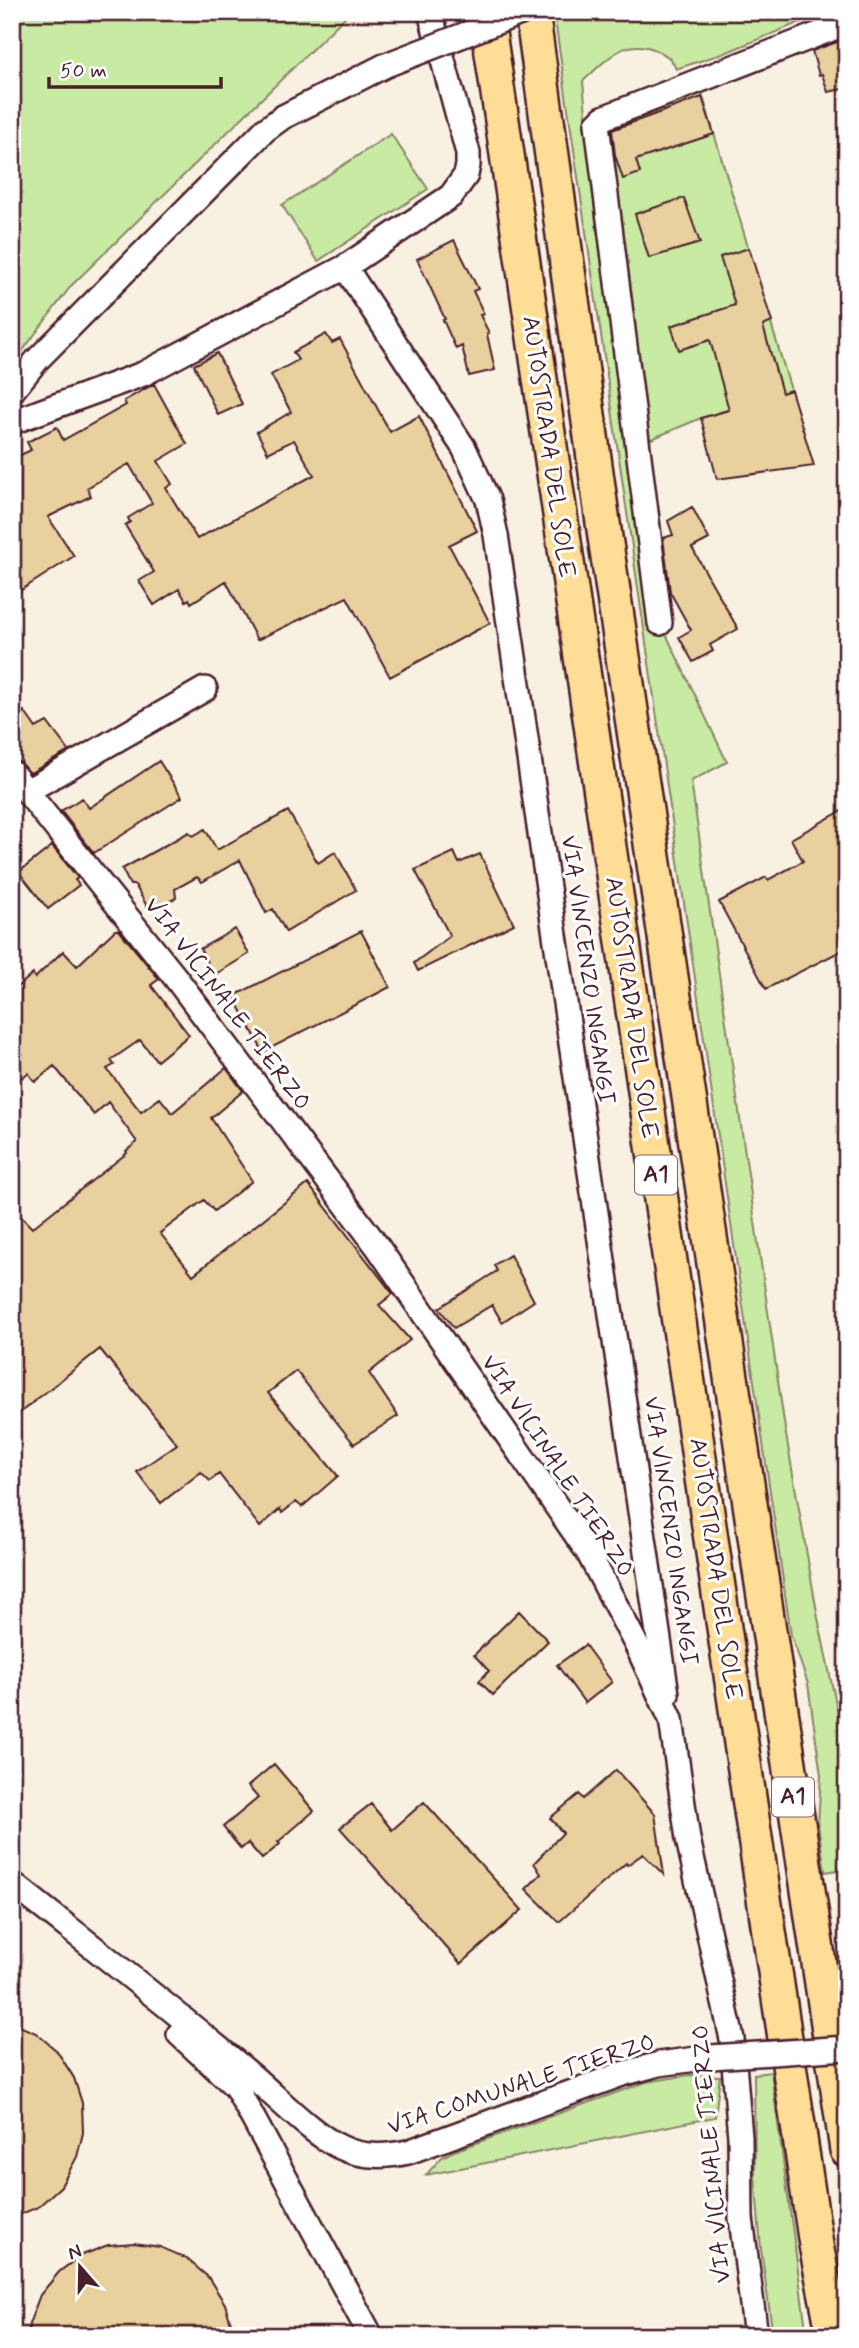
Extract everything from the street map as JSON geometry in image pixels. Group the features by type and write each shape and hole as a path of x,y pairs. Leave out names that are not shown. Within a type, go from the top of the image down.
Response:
{"highway":[{"name":"AUTOSTRADA DEL SOLE","path":"483,12 816,2245 834,2336"},
{"name":"AUTOSTRADA DEL SOLE","path":"532,12 609,565 847,2150"}],"street":[{"path":"12,422 143,374 345,267 451,196 466,175 468,153 430,12"},
{"path":"12,391 37,360 265,130 283,117 386,65 523,12"},
{"path":"660,623 597,124 604,118 847,23"},
{"name":"VIA VINCENZO INGANGI","path":"345,267 464,448 488,500 671,1719"},
{"path":"27,791 205,690"},
{"name":"VIA VICINALE TIERZO","path":"12,773 175,977 377,1246 588,1552 638,1648 671,1719 688,1839 732,2039 740,2137 741,2218 756,2336"},
{"name":"VIA COMUNALE TIERZO","path":"12,1883 246,2070 318,2133 340,2147 360,2154 385,2157 408,2152 622,2074 659,2064 711,2057 847,2048"},
{"path":"12,1897 134,1991 236,2087 371,2336"}],"green space":[{"path":"12,12 350,12 71,286 12,365"},
{"path":"575,12 825,12 727,52 676,69 668,57 656,50 634,46 615,53 583,81 596,222 655,635 665,632 727,762 691,781 785,1429 818,1618 840,1723 844,1869 825,1872 818,1825 821,1775 808,1684 791,1635 555,20"},
{"path":"701,90 791,390 701,418 642,443 608,126"},
{"path":"391,134 428,189 318,261 282,205"},
{"path":"771,2072 807,2336 773,2336 761,2249 755,2176 754,2074"},
{"path":"690,2075 720,2076 715,2117 426,2175 442,2157 454,2151 646,2082"}],"building":[{"path":"840,41 847,64 847,88 828,92 822,74 819,75 812,51"},
{"path":"702,97 714,134 636,160 640,173 623,179 615,155 612,130"},
{"path":"684,198 700,243 649,258 635,214"},
{"path":"454,240 478,289 473,291 484,314 480,315 489,333 487,334 495,370 469,376 462,346 456,349 417,259"},
{"path":"749,248 772,322 763,326 782,393 791,390 814,466 717,479 701,418 729,410 710,340 679,350 671,326 735,305 720,257"},
{"path":"326,334 332,343 340,339 390,432 419,416 477,531 449,545 490,623 390,677 347,597 257,640 226,581 191,603 189,599 186,601 179,589 154,605 139,581 154,572 125,525 130,522 128,518 152,503 129,464 87,488 91,496 48,517 74,556 12,596 12,459 31,450 27,442 57,427 63,440 126,405 124,401 154,384 187,444 158,461 172,484 166,488 197,539 314,475 294,440 268,453 257,432 291,412 271,375 298,360 293,352"},
{"path":"217,353 242,404 218,415 194,365"},
{"path":"692,507 709,539 692,548 738,629 710,645 713,651 693,662 679,637 691,630 670,592 663,538 673,535 668,521"},
{"path":"24,711 36,728 47,722 69,751 30,773 22,764 12,759 12,718"},
{"path":"159,761 182,797 94,853 61,811 82,798 89,808"},
{"path":"847,808 847,948 766,989 719,902 803,861 791,839"},
{"path":"288,811 318,863 335,852 356,890 286,932 273,909 266,913 240,860 202,882 197,877 175,889 176,898 157,908 153,905 148,908 135,885 130,885 122,869 189,832 193,836 205,829 217,850"},
{"path":"52,846 78,878 75,880 79,885 48,909 19,872"},
{"path":"454,852 459,863 480,854 514,924 418,971 414,963 450,936 415,870"},
{"path":"235,929 249,954 214,975 200,949"},
{"path":"115,930 119,930 159,979 151,985 189,1035 157,1061 140,1040 111,1060 114,1065 107,1069 141,1112 160,1098 172,1113 226,1068 243,1091 211,1118 252,1181 214,1211 204,1200 160,1233 193,1275 308,1184 393,1294 379,1305 410,1340 369,1373 398,1416 354,1444 296,1371 268,1393 338,1476 302,1507 296,1502 282,1513 280,1509 260,1527 219,1474 210,1481 201,1472 161,1503 137,1472 177,1444 100,1349 12,1419 12,1207 32,1228 127,1153 137,1142 108,1102 94,1115 54,1066 35,1082 28,1073 21,1078 12,1066 22,1054 12,1041 12,991 33,974 35,978 63,951 77,966"},
{"path":"361,931 390,987 263,1052 234,996"},
{"path":"510,1255 534,1301 502,1322 492,1305 454,1328 439,1308 497,1271 494,1265"},
{"path":"519,1611 548,1641 493,1695 479,1681 489,1671 474,1655"},
{"path":"585,1645 612,1682 585,1703 557,1665"},
{"path":"274,1764 314,1811 262,1859 248,1843 241,1849 223,1827 258,1798 248,1786"},
{"path":"616,1770 655,1814 664,1875 643,1854 627,1865 626,1863 559,1922 526,1889 541,1874 534,1863 563,1833 550,1818 579,1794 583,1799"},
{"path":"424,1802 522,1910 461,1964 340,1828 371,1804 392,1830"},
{"path":"12,2023 36,2033 57,2051 74,2078 82,2103 83,2133 77,2157 61,2186 38,2207 12,2218"},
{"path":"134,2243 160,2247 187,2259 208,2277 225,2304 235,2336 28,2336 29,2324 40,2295 59,2272 80,2256 108,2245"}]}
